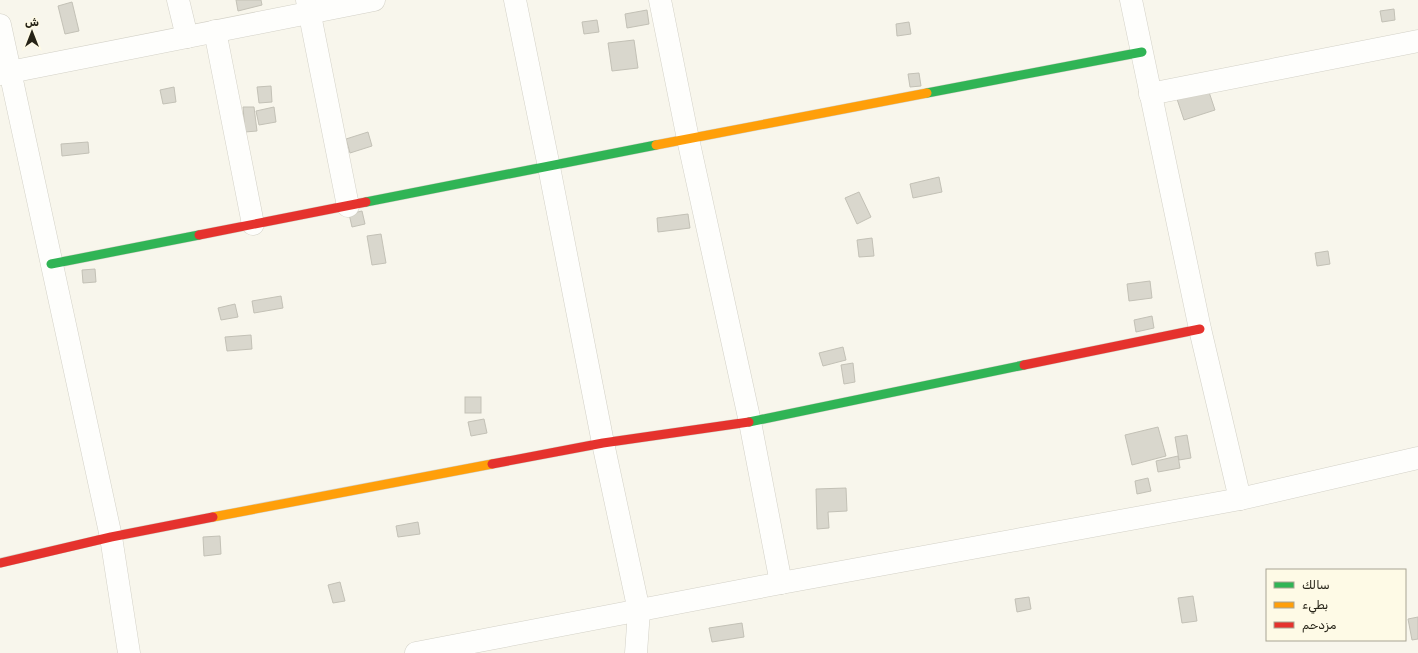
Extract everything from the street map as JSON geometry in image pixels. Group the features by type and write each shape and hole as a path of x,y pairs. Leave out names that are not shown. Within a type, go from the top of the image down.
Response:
{"street":[{"path":"178,0 187,37"},
{"path":"5,73 59,64 215,31 308,6 374,0"},
{"path":"515,0 603,443 639,611 636,653"},
{"path":"660,0 688,139 750,422 781,583"},
{"path":"1131,0 1200,329 1240,499"},
{"path":"308,6 348,206"},
{"path":"0,26 5,73 51,264 111,537 130,653"},
{"path":"215,31 253,224"},
{"path":"1150,94 1418,41"},
{"path":"51,264 1142,52"},
{"path":"0,563 111,537 603,443 750,422 1200,329"},
{"path":"416,653 781,583 1240,499 1418,458"}],"building":[{"path":"236,0 261,0 262,5 238,11"},
{"path":"72,2 79,31 65,34 58,6"},
{"path":"1394,9 1395,20 1382,22 1380,11"},
{"path":"647,10 649,24 627,28 625,14"},
{"path":"597,20 599,32 584,34 582,22"},
{"path":"909,22 911,34 897,36 896,24"},
{"path":"634,40 638,68 612,71 608,43"},
{"path":"919,73 921,86 910,87 908,74"},
{"path":"1204,77 1215,110 1184,120 1173,87"},
{"path":"271,86 272,102 259,103 257,87"},
{"path":"174,87 176,102 163,104 160,90"},
{"path":"243,107 254,107 257,131 245,132"},
{"path":"274,107 276,122 259,125 256,111"},
{"path":"368,132 372,146 350,153 346,139"},
{"path":"88,142 89,153 62,156 61,144"},
{"path":"939,177 942,192 913,198 910,184"},
{"path":"859,192 871,217 857,224 845,198"},
{"path":"362,211 365,224 352,227 349,214"},
{"path":"688,214 690,228 658,232 657,218"},
{"path":"381,234 386,263 372,265 367,236"},
{"path":"872,238 874,256 859,257 857,240"},
{"path":"1328,251 1330,264 1317,266 1315,253"},
{"path":"95,269 96,282 83,283 82,270"},
{"path":"1150,281 1152,298 1129,301 1127,284"},
{"path":"281,296 283,308 254,313 252,301"},
{"path":"235,304 238,317 221,320 218,308"},
{"path":"1152,316 1154,328 1136,332 1134,320"},
{"path":"251,335 252,349 227,351 225,337"},
{"path":"843,347 846,360 823,366 819,353"},
{"path":"853,363 855,382 844,384 841,365"},
{"path":"465,397 481,397 481,413 465,413"},
{"path":"484,419 487,433 471,436 468,422"},
{"path":"1158,427 1166,456 1132,465 1125,435"},
{"path":"1187,435 1191,458 1179,460 1175,437"},
{"path":"1178,456 1180,468 1158,472 1156,461"},
{"path":"1148,478 1151,491 1137,494 1135,481"},
{"path":"846,488 847,511 828,512 829,528 817,529 816,489"},
{"path":"418,522 420,534 398,537 396,526"},
{"path":"220,536 221,554 204,556 203,537"},
{"path":"340,582 345,601 333,603 328,585"},
{"path":"1193,596 1197,621 1182,623 1178,598"},
{"path":"1029,597 1031,609 1017,612 1015,599"},
{"path":"1418,617 1418,639 1412,640 1408,619"},
{"path":"742,623 744,637 712,642 709,628"}],"traffic: fast":[{"path":"927,93 1142,52"},
{"path":"366,202 656,145"},
{"path":"51,264 199,235"},
{"path":"749,422 1024,365"}],"traffic: slow":[{"path":"656,145 927,93"},
{"path":"213,517 492,464"}],"traffic: jam":[{"path":"199,235 366,202"},
{"path":"1024,365 1200,329"},
{"path":"492,464 603,443 749,422"},
{"path":"0,563 111,537 213,517"}]}
